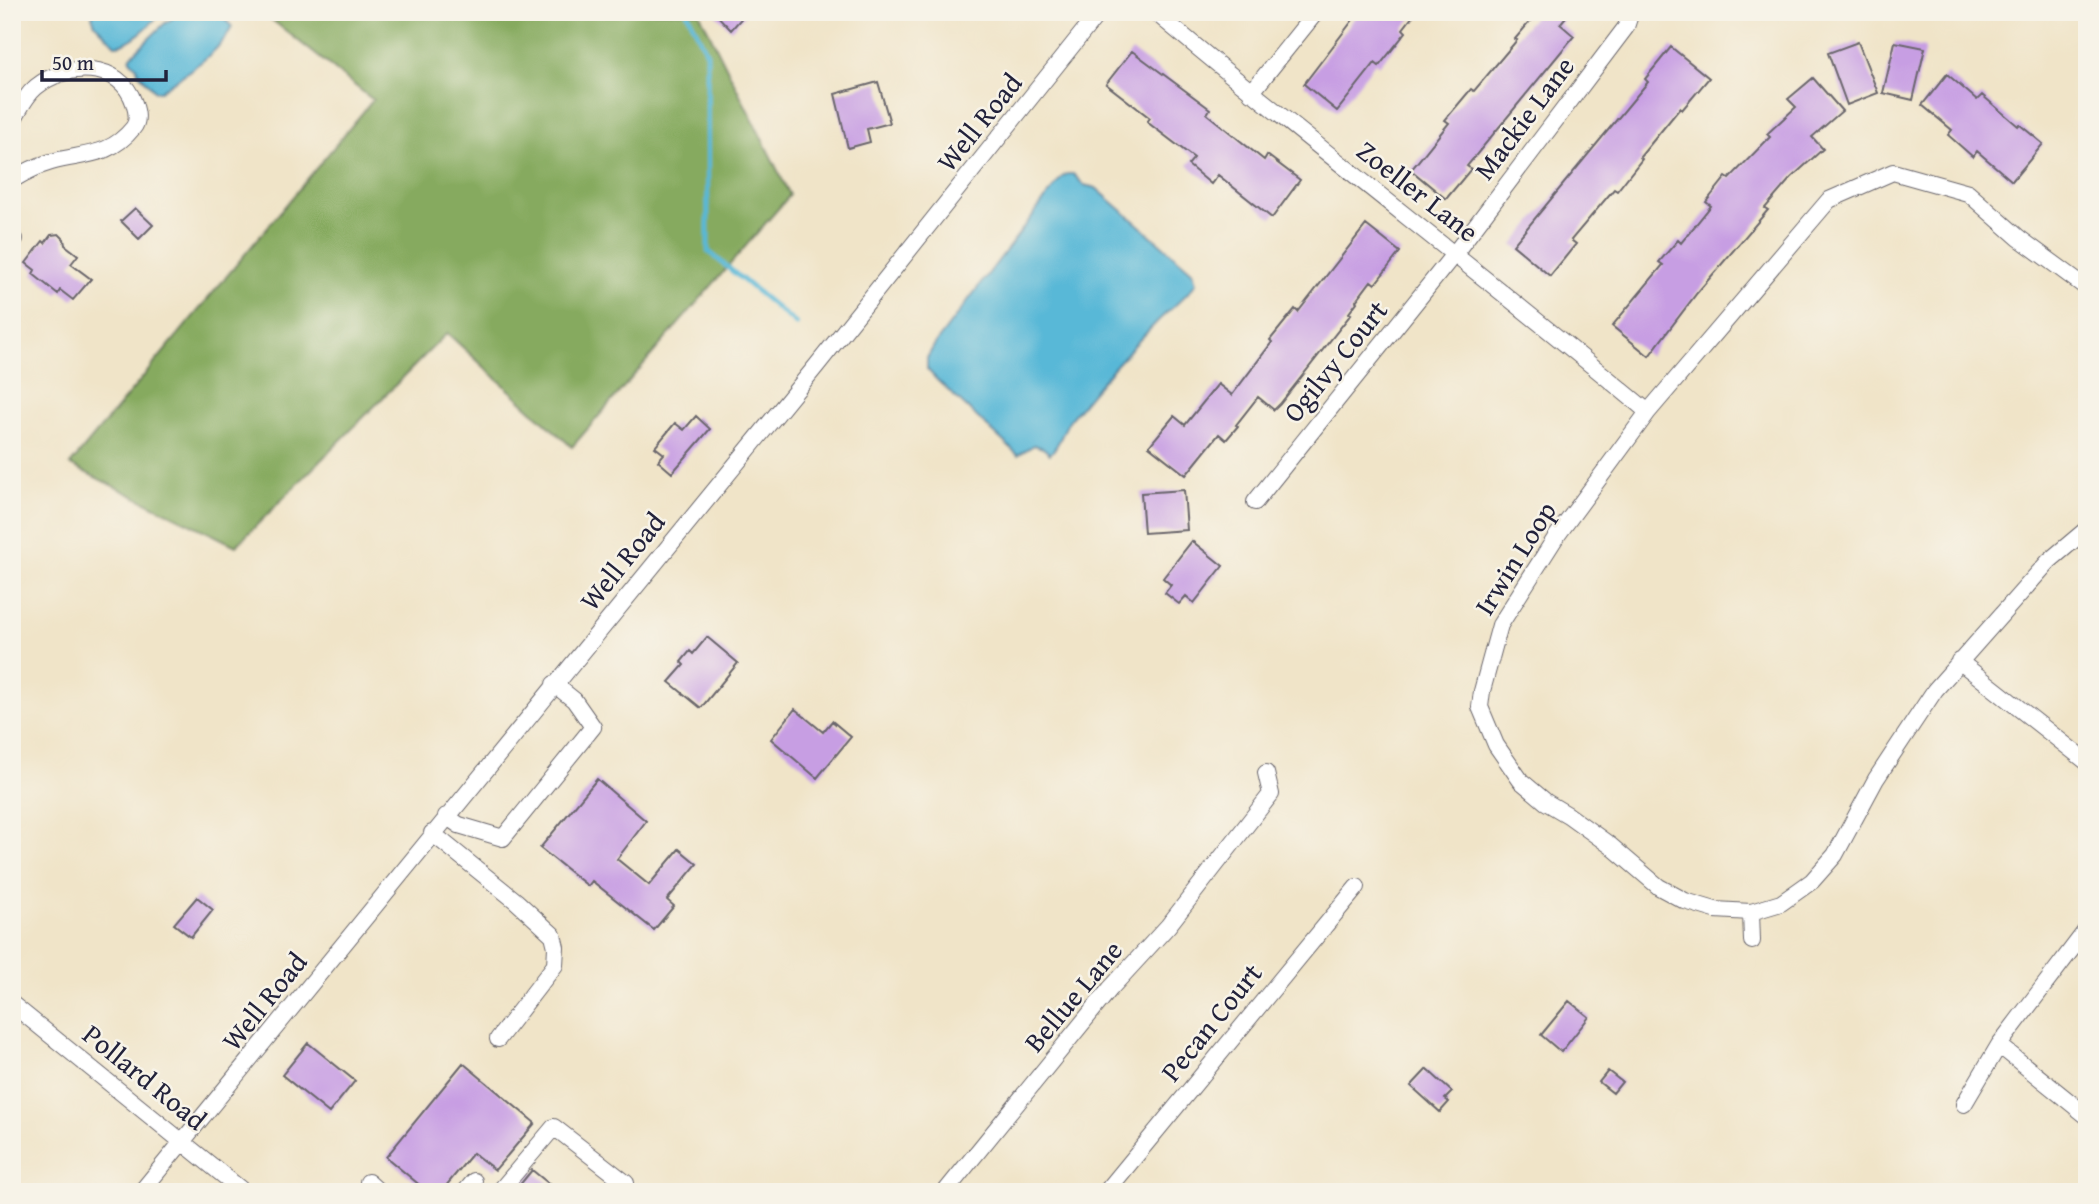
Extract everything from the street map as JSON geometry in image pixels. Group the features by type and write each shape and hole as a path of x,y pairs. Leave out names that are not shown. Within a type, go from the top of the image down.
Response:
{"street":[{"name":"Well Road","path":"141,1192 817,365 1100,12"},
{"name":"Zoeller Lane","path":"1155,12 1251,93 1455,253 1648,412"},
{"path":"1251,93 1316,12"},
{"name":"Mackie Lane","path":"1455,253 1626,27 1631,12"},
{"path":"12,122 36,86 74,70 95,70 112,74 124,84 138,115 135,127 115,144 95,155 32,168 12,180"},
{"name":"Irwin Loop","path":"2087,288 2018,238 1968,193 1893,172 1829,200 1648,412 1564,526 1500,625 1480,707 1496,745 1521,781 1546,802 1590,831 1659,887 1685,901 1715,911 1751,912 1781,903 1812,881 1835,855 1876,779 1935,690 2049,561 2087,529"},
{"name":"Ogilvy Court","path":"1255,502 1455,253"},
{"path":"1959,661 2087,762"},
{"path":"446,816 459,825 503,838 593,727 574,700 554,684"},
{"name":"Bellue Lane","path":"945,1192 1110,989 1168,926 1271,794 1266,773"},
{"path":"432,833 516,901 553,935 556,947 555,965 498,1039"},
{"name":"Pecan Court","path":"1106,1192 1357,887"},
{"path":"1751,912 1752,941"},
{"path":"1964,1104 1999,1045 2087,929"},
{"name":"Pollard Road","path":"12,1004 244,1192"},
{"path":"1999,1045 2087,1116"},
{"path":"499,1192 554,1127 626,1183"}],"green space":[{"path":"262,12 699,12 790,195 572,447 447,333 236,546 70,465 373,100"}],"water":[{"path":"95,12 161,12 134,38 115,45 95,24 92,16"},
{"path":"182,12 219,12 232,27 218,46 200,63 160,91 155,91 138,72 130,60 131,56 164,24"},
{"path":"1073,174 1084,185 1096,188 1193,272 1196,283 1132,347 1091,394 1071,418 1050,454 1034,445 1018,455 937,380 927,369 927,358 1062,177"}],"building":[{"path":"714,12 747,12 731,30"},
{"path":"1359,12 1416,12 1403,29 1406,32 1379,66 1375,63 1337,111 1304,84"},
{"path":"1538,12 1570,12 1560,24 1574,36 1467,166 1471,169 1446,199 1411,170 1449,123 1445,120 1471,89 1474,91"},
{"path":"1858,42 1878,93 1847,105 1828,53"},
{"path":"1895,42 1925,48 1913,100 1883,93"},
{"path":"1671,47 1709,78 1682,110 1680,108 1640,157 1642,159 1617,191 1614,189 1571,240 1576,244 1550,276 1513,245 1648,82 1645,79"},
{"path":"1132,51 1210,109 1207,114 1264,160 1267,155 1300,180 1272,218 1218,175 1211,184 1188,165 1194,158 1147,122 1150,118 1106,84"},
{"path":"1947,74 1977,100 1982,95 2043,144 2012,181 1977,151 1973,157 1948,135 1952,130 1922,105"},
{"path":"1813,78 1842,111 1812,137 1823,149 1791,178 1765,208 1768,210 1697,293 1649,356 1612,326 1663,265 1659,262 1678,240 1681,243 1711,206 1706,202 1726,177 1729,179 1770,137 1767,134 1796,107 1788,99"},
{"path":"878,82 890,123 867,129 870,142 848,148 835,94"},
{"path":"135,208 153,225 139,239 121,221"},
{"path":"1366,225 1400,252 1375,284 1371,281 1356,301 1349,313 1351,314 1280,404 1274,410 1258,397 1226,440 1219,434 1186,475 1149,446 1174,416 1185,425 1218,384 1232,395 1272,342 1270,340 1295,309 1298,312"},
{"path":"59,234 65,245 78,255 71,264 91,279 73,300 60,290 58,294 33,274 35,270 26,263 43,241 45,243 51,235"},
{"path":"696,416 710,429 672,473 658,461 664,454 655,447 675,423 684,430"},
{"path":"1184,490 1187,530 1144,533 1141,493"},
{"path":"1192,541 1223,566 1194,603 1186,596 1179,604 1165,593 1171,585 1163,578"},
{"path":"707,637 738,663 701,708 669,682 684,665 681,662 690,651 693,654"},
{"path":"795,709 823,732 832,721 851,737 817,778 771,739"},
{"path":"597,779 646,821 617,859 649,885 679,849 697,864 667,900 674,906 654,930 592,881 588,886 540,848"},
{"path":"197,897 213,910 191,937 174,924"},
{"path":"1569,1001 1589,1017 1561,1052 1541,1035"},
{"path":"308,1043 355,1081 329,1113 282,1075"},
{"path":"463,1063 535,1123 495,1170 473,1153 441,1192 428,1192 386,1157"},
{"path":"1427,1069 1452,1092 1445,1099 1449,1102 1440,1112 1411,1086"},
{"path":"1608,1071 1622,1082 1613,1093 1599,1082"},
{"path":"532,1170 559,1192 514,1192"}],"waterway":[{"path":"687,12 707,53 708,251 796,324"}]}
